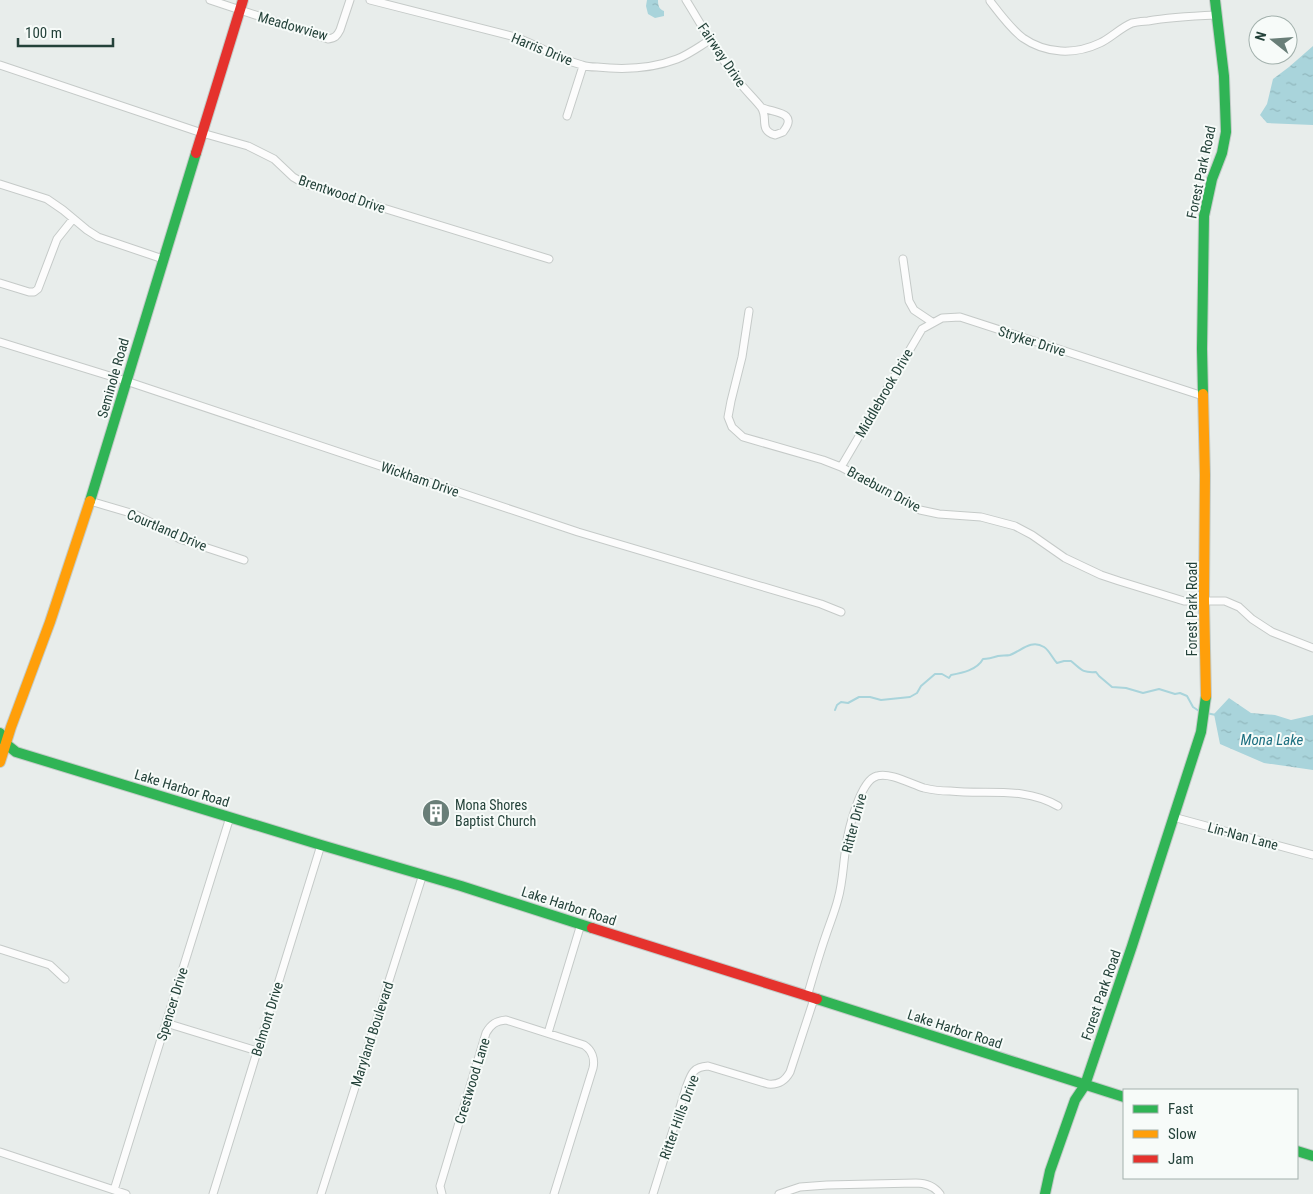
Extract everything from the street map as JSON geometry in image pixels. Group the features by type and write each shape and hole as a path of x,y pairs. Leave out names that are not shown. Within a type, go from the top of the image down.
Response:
{"street":[{"path":"210,0 242,5"},
{"name":"Meadowview","path":"242,5 322,37 333,38 336,37 340,30 350,0"},
{"name":"Harris Drive","path":"370,0 515,37 583,66 617,69 656,65 678,59 710,40"},
{"name":"Fairway Drive","path":"686,0 735,77 761,107 764,114 765,128 768,132 775,135 784,132 788,124 785,115 778,111 761,107"},
{"name":"Forest Park Road","path":"1045,1194 1050,1171 1075,1100 1085,1084 1202,732 1206,703 1202,288 1204,210 1212,179 1222,153 1226,132 1224,76 1215,0"},
{"path":"990,1 1023,38 1034,44 1059,51 1075,51 1088,48 1102,42 1133,23 1216,15"},
{"name":"Seminole Road","path":"0,762 90,502 163,258 242,5"},
{"name":"Brentwood Drive","path":"0,65 202,133 248,146 274,159 293,177 305,184 549,259"},
{"path":"567,116 583,66"},
{"path":"0,184 47,198 98,237 163,258"},
{"path":"0,283 29,292 34,292 38,289 57,239 73,219"},
{"path":"903,259 909,301 914,310 932,322"},
{"name":"Braeburn Drive","path":"749,311 742,357 728,418 732,427 743,437 841,466 920,510 938,514 981,518 1012,525 1032,535 1065,558 1101,575 1184,601 1225,601 1239,607 1252,619 1272,632 1313,648"},
{"name":"Stryker Drive","path":"932,322 942,318 960,317 1203,396"},
{"name":"Middlebrook Drive","path":"841,466 922,329 932,322"},
{"name":"Wickham Drive","path":"0,342 126,381 578,532 822,604 841,612"},
{"name":"Courtland Drive","path":"90,502 134,514 180,539 244,560"},
{"path":"0,733 6,744"},
{"name":"Lake Harbor Road","path":"6,744 16,752 321,845 423,874 1123,1097"},
{"name":"Ritter Drive","path":"810,998 838,900 846,842 863,788 871,778 877,776 891,777 926,788 952,792 1030,794 1058,806"},
{"name":"Spencer Drive","path":"114,1190 230,817"},
{"name":"Lin-Nan Lane","path":"1173,817 1313,854"},
{"name":"Belmont Drive","path":"213,1194 321,845"},
{"name":"Maryland Boulevard","path":"321,1194 423,874"},
{"path":"548,1033 581,924"},
{"path":"0,949 50,965 65,979"},
{"name":"Ritter Hills Drive","path":"652,1194 686,1088 693,1072 701,1066 708,1066 768,1084 781,1082 790,1072 810,998"},
{"name":"Crestwood Lane","path":"442,1194 440,1186 488,1029 494,1023 501,1020 584,1045 591,1052 594,1061 554,1194"},
{"path":"166,1023 257,1051"},
{"path":"1298,1151 1313,1156"},
{"path":"0,1152 126,1194"},
{"path":"779,1194 800,1187 922,1183 935,1188 940,1194"},
{"path":"850,1194 853,1185"}],"water":[{"path":"647,0 658,0 659,7 664,11 664,16 655,18 648,14"},
{"path":"1313,46 1313,125 1267,123 1260,115 1267,104 1273,79 1291,65 1298,65 1298,59"},
{"name":"Mona Lake","path":"1229,698 1251,713 1275,715 1291,720 1313,715 1313,770 1264,763 1220,744 1214,714"}],"waterway":[{"path":"835,710 841,702 848,703 859,697 881,700 910,697 917,693 921,686 935,674 942,674 949,678 951,675 977,666 983,659 1010,655 1026,646 1035,644 1044,647 1057,663 1071,661 1084,671 1096,672 1112,687 1126,688 1143,693 1159,689 1175,694 1180,693 1187,696 1193,707 1199,711"},
{"path":"1206,713 1216,715"}],"traffic: fast":[{"path":"1203,394 1204,216 1212,179 1222,153 1226,132 1224,76 1215,0"},
{"path":"90,501 196,153"},
{"path":"1045,1194 1050,1171 1075,1100 1085,1085 1132,946 1201,732 1206,696"},
{"path":"0,733 6,744 16,752 461,886 592,928"},
{"path":"817,999 1123,1097"},
{"path":"1298,1151 1313,1156"}],"traffic: slow":[{"path":"1203,394 1206,696"},
{"path":"0,762 50,622 90,501"}],"traffic: jam":[{"path":"196,153 243,0"},
{"path":"592,928 817,999"}],"place":[{"name":"Mona Shores Baptist Church","path":"436,813"}]}
